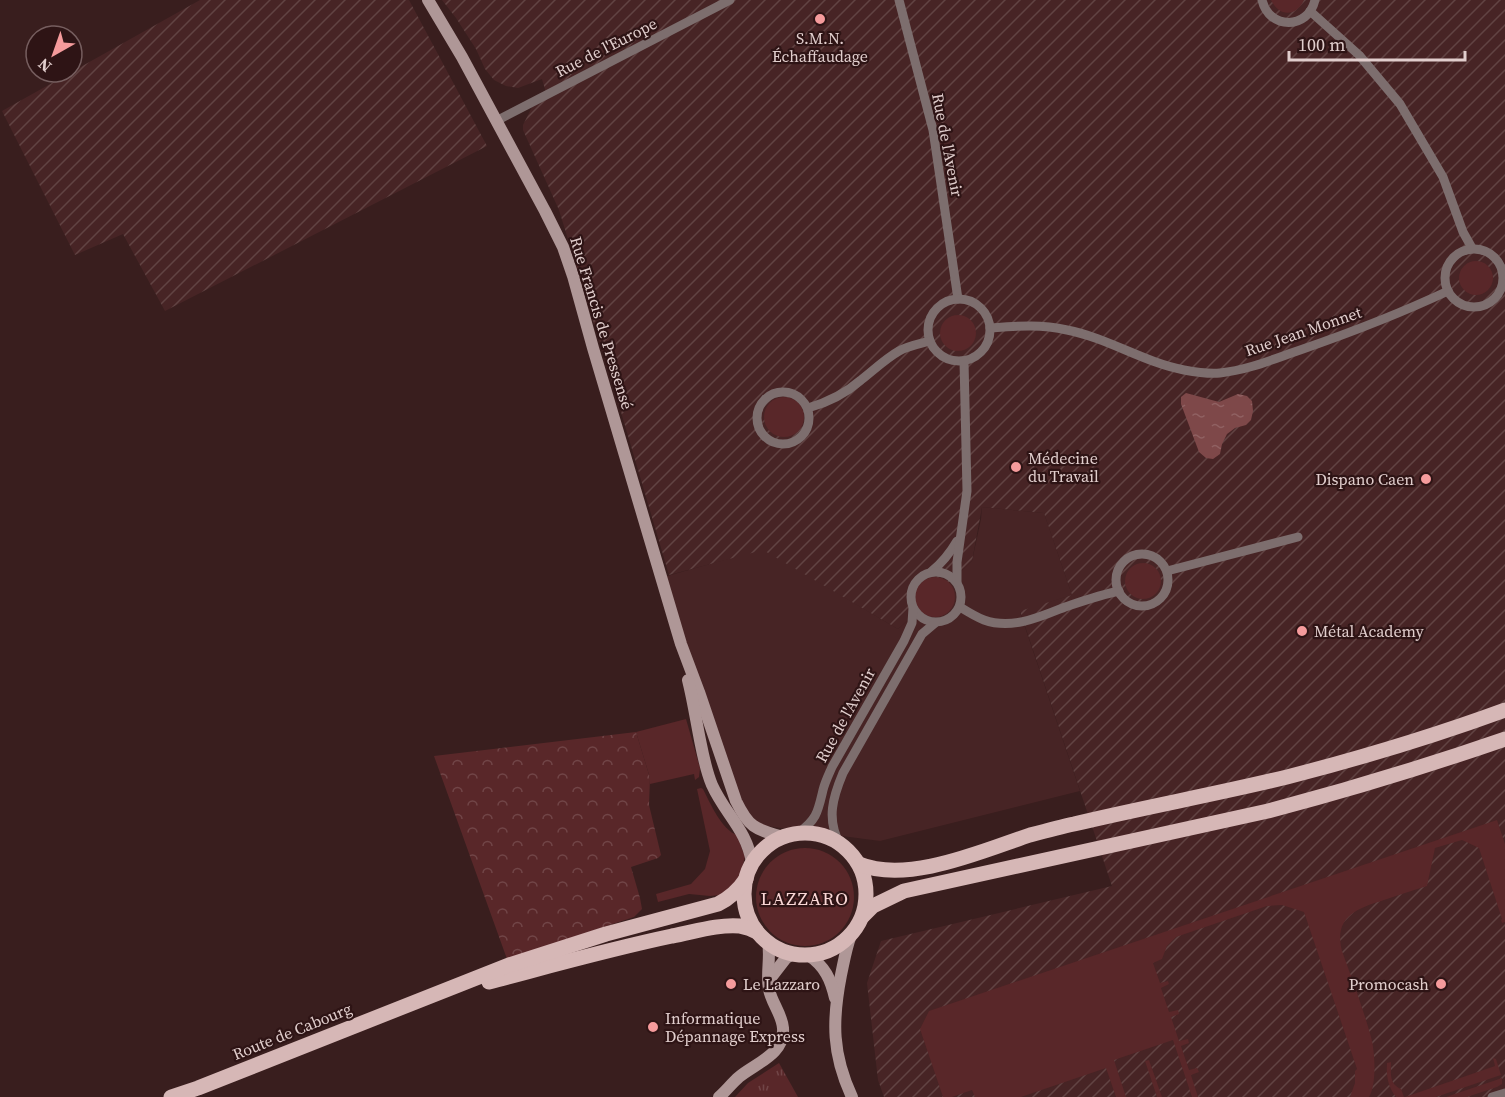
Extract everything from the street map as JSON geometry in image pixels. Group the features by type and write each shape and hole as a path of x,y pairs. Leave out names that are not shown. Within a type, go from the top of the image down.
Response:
{"main road":[{"name":"Rue Francis de Pressensé","path":"428,0 462,57 563,247 681,644"},
{"path":"427,998 579,958 698,931 728,926 747,927 784,951 808,955 832,949 843,943 858,926 863,916 867,890 859,864 851,853 824,836 762,831 754,827 742,814 681,644"},
{"path":"681,644 706,769 721,802 743,833 752,863"},
{"path":"859,864 888,871 939,864 990,850 1031,835 1299,774 1426,738 1505,710"},
{"path":"863,916 873,906 903,891 1268,811 1436,763 1505,739"},
{"path":"719,1097 739,1077 770,1056 783,1035 782,1023 770,997 768,980 770,951 750,920 744,893 752,863 760,852 771,843 790,835"},
{"path":"427,998 509,965 606,934 718,904 726,901 735,893 746,879"},
{"path":"851,935 836,1001 834,1023 841,1068 852,1097"},
{"path":"768,980 786,958 793,954"},
{"path":"808,955 825,970 836,1001"},
{"name":"Route de Cabourg","path":"171,1097 427,998"}],"street":[{"name":"Rue de l'Europe","path":"496,121 730,0"},
{"name":"Rue de l'Avenir","path":"899,0 933,130 958,299"},
{"path":"1262,0 1267,12 1273,18 1289,22 1305,17 1315,0"},
{"path":"1310,11 1359,55 1400,104 1443,177 1463,232 1472,248"},
{"path":"1472,248 1484,250 1503,263 1503,288 1497,298 1488,305 1477,308 1465,306 1455,301 1448,291 1445,280 1446,269 1452,258 1461,251 1472,248"},
{"name":"Rue Jean Monnet","path":"990,328 1035,325 1068,330 1155,362 1184,370 1219,373 1256,366 1397,314 1448,291"},
{"path":"958,299 969,300 980,307 987,316 990,328 990,337 980,354 964,361 953,361 943,357 931,346 927,334 928,322 933,312 941,304 958,299"},
{"path":"808,408 835,399 899,351 930,341"},
{"path":"957,582 957,562 967,491 964,361"},
{"path":"789,392 797,395 808,408 810,416 806,431 802,437 788,444 772,442 760,431 757,424 759,406 771,394 789,392"},
{"path":"932,571 950,575 957,582 962,594 960,607 954,616 935,623 922,618 913,608 910,597 913,585 921,576 941,564 960,536"},
{"path":"1167,571 1298,537"},
{"path":"1149,555 1156,558 1167,571 1167,588 1163,596 1150,605 1135,605 1119,591 1117,582 1121,566 1133,556 1149,555"},
{"path":"960,607 986,621 1019,623 1119,591"},
{"name":"Rue de l'Avenir","path":"790,835 806,827 817,814 832,767 904,641 912,623 913,608"},
{"name":"Rue de l'Avenir","path":"840,844 833,828 832,806 843,773 922,634 935,623"},
{"path":"1492,1097 1505,1093"}],"shaded area":[{"path":"200,0 409,0 487,146 165,311 123,234 75,255 2,111 50,84 84,84 84,65"},
{"path":"442,0 1505,0 1505,1097 884,1097 878,1080 867,983 881,941 1112,886 1020,611 1072,595 1044,513 982,507 972,561 898,629 763,550 669,575 559,210 523,130 523,125 532,107 547,96 542,79 518,88 506,86 494,80 485,69 476,49 456,18"},
{"path":"982,507 1044,513 1072,595 1020,612 1080,791 880,841 758,825 743,808 660,578 763,549 898,629 972,561"}],"green space":[{"path":"1271,0 1304,0 1297,10 1288,13 1278,10"},
{"path":"1476,261 1488,266 1493,278 1488,290 1476,295 1464,290 1459,278 1464,266"},
{"path":"958,315 970,321 976,333 970,345 958,351 946,345 940,333 946,321"},
{"path":"784,397 792,398 798,403 803,409 803,425 798,431 792,436 784,437 776,436 770,431 765,425 764,417 765,409 770,403 776,398"},
{"path":"1143,563 1156,568 1161,581 1156,594 1143,599 1130,594 1125,581 1130,568"},
{"path":"935,577 943,578 949,583 954,589 954,605 949,611 943,616 935,617 927,616 921,611 916,605 915,597 916,589 921,583 927,578"},
{"path":"686,719 700,768 699,777 695,780 694,774 650,784 636,732"},
{"path":"636,732 650,778 649,805 661,855 631,867 642,909 634,917 507,959 434,756"},
{"path":"701,788 721,822 737,835 745,857 741,872 734,885 720,895 689,894 658,902 656,894 691,884 705,869 710,851 697,789"},
{"path":"1497,820 1505,844 1505,922 1502,923 1479,848 1462,840 1435,848 1427,886 1358,910 1345,921 1341,929 1342,951 1374,1050 1374,1076 1369,1097 1350,1097 1357,1069 1304,912 1282,905 1267,906 1176,937 1167,946 1162,959 1153,963 1160,983 1168,981 1169,984 1161,988 1169,1012 1178,1010 1179,1014 1171,1017 1179,1041 1188,1039 1189,1043 1181,1046 1189,1070 1197,1068 1199,1072 1191,1075 1198,1097 1192,1097 1173,1040 1114,1060 1126,1097 1116,1097 1106,1068 1021,1097 975,1097 972,1090 952,1097 943,1097 920,1029 929,1011"},
{"path":"805,848 824,851 840,862 851,878 854,897 851,916 840,932 824,943 805,946 786,943 770,932 759,916 756,897 759,878 770,862 786,851"},
{"path":"1493,1058 1496,1059 1501,1075 1436,1097 1405,1097 1495,1066"},
{"path":"1149,1060 1162,1097 1157,1097 1145,1061"},
{"path":"1391,1062 1394,1084 1401,1089 1404,1097 1396,1097 1389,1085 1387,1063"},
{"path":"779,1063 798,1097 735,1097 748,1083"},
{"path":"1502,1078 1502,1084 1497,1087 1467,1097 1446,1097"}],"water":[{"path":"1186,393 1219,402 1238,394 1247,396 1252,401 1251,420 1227,434 1220,454 1213,459 1206,458 1199,452 1181,404 1181,397"}],"place":[{"name":"S.M.N. Échaffaudage","path":"820,19"},
{"name":"Médecine du Travail","path":"1016,467"},
{"name":"Dispano Caen","path":"1426,479"},
{"name":"Métal Academy","path":"1302,631"},
{"name":"Le Lazzaro","path":"731,984"},
{"name":"Promocash","path":"1441,984"},
{"name":"Informatique Dépannage Express","path":"653,1027"}],"district":[{"name":"LAZZARO","path":"805,898"}]}
